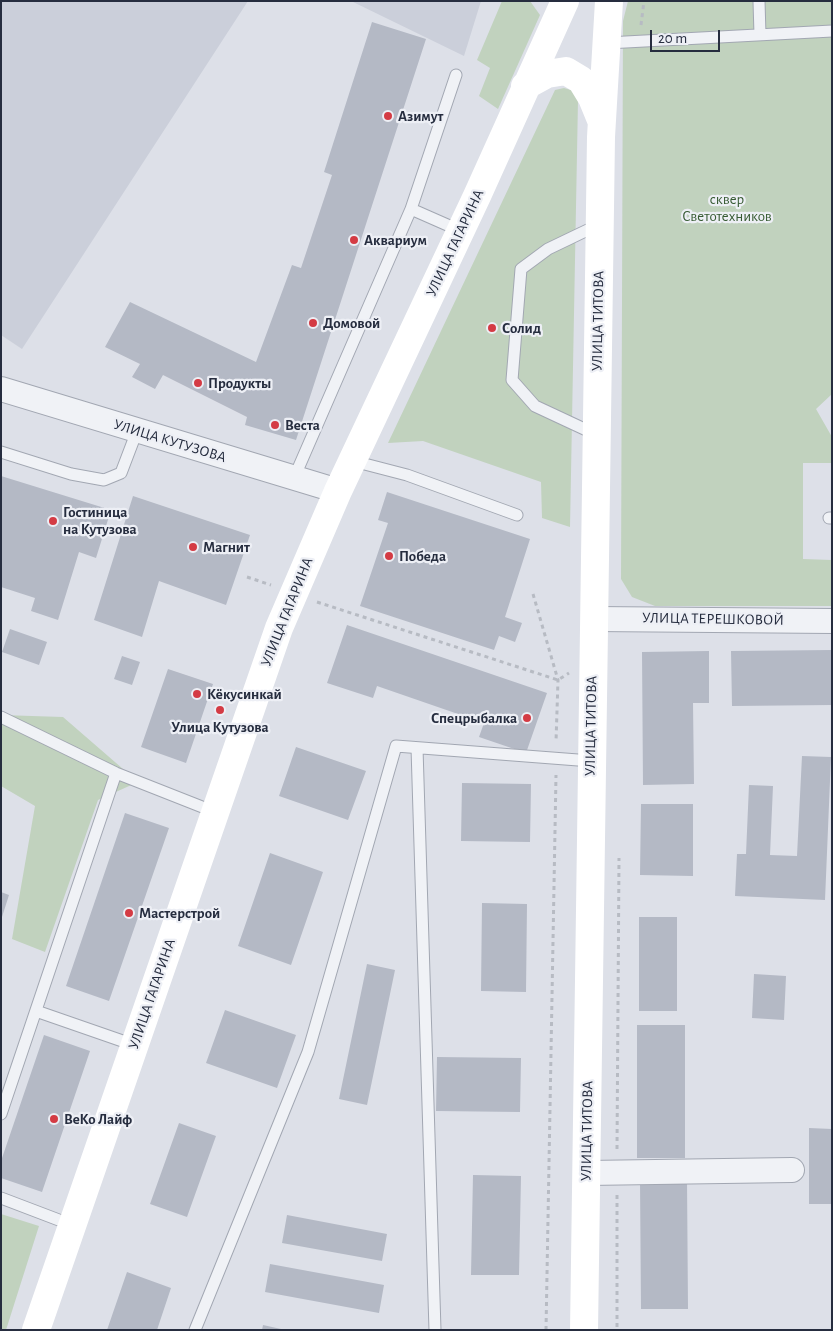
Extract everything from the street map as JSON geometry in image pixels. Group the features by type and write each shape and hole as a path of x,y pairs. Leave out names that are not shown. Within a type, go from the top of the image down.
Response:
{"main road":[{"name":"УЛИЦА ГАГАРИНА","path":"36,1330 278,628 352,461 461,231 564,1"},
{"name":"УЛИЦА ТИТОВА","path":"584,1330 600,224 602,122 608,1"},
{"name":"УЛИЦА ТИТОВА","path":"526,86 547,74 566,71 581,80 592,98 602,122"}],"street":[{"name":"УЛИЦА КУТУЗОВА","path":"1,389 338,492"},
{"name":"УЛИЦА ТЕРЕШКОВОЙ","path":"594,619 832,620"},
{"path":"587,1173 792,1170"}],"lane":[{"path":"759,1 760,35"},
{"path":"607,43 832,30"},
{"path":"294,478 411,209 456,75"},
{"path":"411,209 461,231"},
{"path":"597,435 535,406 512,380 522,269 548,249 600,224"},
{"path":"1,452 71,474 104,480 121,473 137,431"},
{"path":"352,461 407,474 517,515"},
{"path":"1,717 116,773 215,812"},
{"path":"195,1330 308,1052 396,746 591,761"},
{"path":"417,748 435,1330"},
{"path":"1,1114 116,773"},
{"path":"36,1011 134,1045"},
{"path":"1,1198 72,1225"}],"path":[{"path":"638,41 644,1"},
{"path":"247,577 343,612 558,680"},
{"path":"533,594 558,680 546,1330"},
{"path":"617,1330 618,853"}],"shaded area":[{"path":"1,1 248,1 22,349 1,335"},
{"path":"351,1 481,1 464,56"}],"green space":[{"path":"502,1 530,1 540,15 498,109 479,96 490,68 477,60"},
{"name":"сквер Светотехников","path":"628,1 832,1 832,394 816,409 832,437 832,463 803,463 803,559 832,560 832,606 655,606 632,597 621,579 623,21"},
{"path":"564,88 574,91 578,100 570,527 542,518 541,482 423,441 388,443 555,90"},
{"path":"1,715 63,717 138,782 98,800 45,952 12,939 35,806 1,786"},
{"path":"1,1214 39,1226 6,1330 1,1330"}],"building":[{"path":"372,22 426,39 296,440 245,425 247,417 163,375 155,389 132,377 140,364 105,347 130,302 256,362 292,265 301,268 332,175 324,172"},
{"path":"1,476 111,510 96,558 79,552 58,620 31,611 35,598 1,587"},
{"path":"387,492 530,539 505,617 522,623 515,642 499,636 494,650 360,606 388,523 378,520"},
{"path":"133,496 250,535 226,605 159,581 142,637 94,620"},
{"path":"347,625 547,693 526,753 479,737 484,723 377,686 373,698 327,683"},
{"path":"10,629 47,642 39,665 2,652"},
{"path":"832,650 832,705 732,706 731,651"},
{"path":"709,651 709,703 693,703 694,784 643,785 642,652"},
{"path":"122,656 140,662 132,685 114,679"},
{"path":"168,669 213,684 186,763 141,747"},
{"path":"296,747 366,771 348,820 279,796"},
{"path":"802,756 831,757 825,900 735,896 737,854 746,854 749,785 773,786 770,855 797,856"},
{"path":"462,783 531,784 530,842 461,841"},
{"path":"641,804 693,804 693,876 640,875"},
{"path":"125,813 169,828 109,1001 66,986"},
{"path":"270,853 323,872 291,965 238,946"},
{"path":"1,892 9,895 2,917 1,917"},
{"path":"482,903 527,904 526,992 481,991"},
{"path":"639,917 677,917 677,1011 639,1011"},
{"path":"367,964 395,970 367,1105 339,1099"},
{"path":"754,974 786,976 784,1020 752,1018"},
{"path":"225,1010 296,1035 277,1088 206,1063"},
{"path":"637,1025 685,1025 685,1158 637,1158"},
{"path":"44,1035 90,1051 42,1192 1,1178 1,1161"},
{"path":"437,1057 521,1058 520,1112 436,1111"},
{"path":"179,1123 216,1136 187,1217 150,1204"},
{"path":"809,1128 832,1129 832,1204 809,1204"},
{"path":"473,1175 521,1176 519,1275 471,1275"},
{"path":"640,1180 687,1180 688,1309 641,1309"},
{"path":"287,1215 387,1234 382,1261 282,1243"},
{"path":"270,1264 384,1285 379,1313 265,1292"},
{"path":"127,1272 171,1288 157,1330 107,1330"},
{"path":"263,1325 281,1329 281,1330 262,1330"}],"place":[{"name":"Азимут","path":"388,116"},
{"name":"Аквариум","path":"354,240"},
{"name":"Домовой","path":"313,323"},
{"name":"Солид","path":"492,328"},
{"name":"Продукты","path":"198,383"},
{"name":"Веста","path":"275,425"},
{"name":"Гостиница на Кутузова","path":"53,521"},
{"name":"Магнит","path":"193,547"},
{"name":"Победа","path":"389,556"},
{"name":"Кёкусинкай","path":"197,694"},
{"name":"Улица Кутузова","path":"220,710"},
{"name":"Спецрыбалка","path":"527,718"},
{"name":"Мастерстрой","path":"129,913"},
{"name":"ВеКо Лайф","path":"54,1119"}]}
